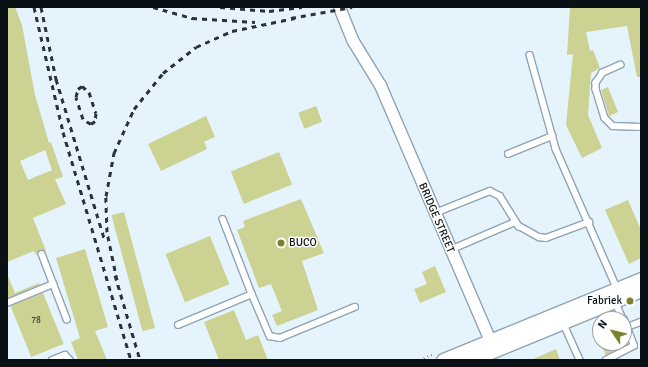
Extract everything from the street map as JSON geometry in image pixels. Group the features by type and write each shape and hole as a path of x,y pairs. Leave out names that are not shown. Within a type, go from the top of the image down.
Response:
{"street":[{"name":"BRIDGE STREET","path":"339,7 353,41 380,86 491,345"},
{"path":"443,360 563,322 641,279"},
{"path":"471,360 491,345 616,294 641,290"}],"lane":[{"path":"530,55 552,136 589,222 621,311"},
{"path":"621,65 603,73 596,83 596,89 605,118 614,126 641,127"},
{"path":"508,154 552,136"},
{"path":"434,213 492,191 500,196 515,222 528,232 546,238 589,222"},
{"path":"223,219 270,336 275,339 355,306"},
{"path":"450,251 515,222"},
{"path":"42,254 67,319"},
{"path":"7,303 53,284"},
{"path":"178,325 252,294"},
{"path":"563,322 580,360"},
{"path":"606,360 624,351"},
{"path":"52,360 65,355 70,360"}],"building":[{"path":"7,7 15,7 22,25 35,95 49,143 51,142 63,177 55,179 66,204 33,218 46,251 40,250 36,255 34,251 7,262","holes":["45,150 52,170 28,180 20,161"]},
{"path":"570,7 641,7 641,77 637,77 627,26 586,32 590,51 593,50 600,68 591,73 588,115 602,148 582,158 566,125 573,54 567,55"},
{"path":"608,87 618,112 609,116 601,90"},
{"path":"316,106 322,122 304,129 298,113"},
{"path":"206,116 215,137 204,142 207,149 161,171 148,144"},
{"path":"279,152 292,184 244,204 231,171"},
{"name":"BUCO","path":"301,199 324,253 302,261 318,310 277,326 272,315 282,311 271,284 259,288 237,230 245,227 243,221"},
{"path":"628,200 641,230 641,258 629,264 605,210"},
{"path":"124,212 155,328 143,331 111,215"},
{"path":"210,236 229,284 185,302 165,254"},
{"path":"85,249 108,327 95,331 107,360 78,360 71,342 80,338 56,258"},
{"path":"435,266 446,292 420,303 414,289 427,284 422,272"},
{"path":"7,274 15,293 39,283 40,285 8,298"},
{"path":"43,293 64,344 31,357 11,306"},
{"path":"234,310 246,340 258,335 268,360 219,360 204,322"},
{"path":"556,349 560,360 531,360"},
{"path":"604,351 614,351 606,355"}],"railway":[{"path":"34,7 63,132 131,360"},
{"path":"41,7 56,79 104,238"},
{"path":"153,7 192,18 255,22"},
{"path":"220,7 269,11 302,7"},
{"path":"291,18 352,7"},
{"path":"117,280 107,232 106,196 114,153 134,109 163,73 196,47 232,31 295,18"},
{"path":"82,86 89,92 96,113 95,121 91,124 83,119 76,97 78,89 82,86"},
{"path":"115,275 140,360"}],"place":[{"name":"BUCO","path":"281,243"},
{"name":"Fabriek","path":"630,301"}]}
